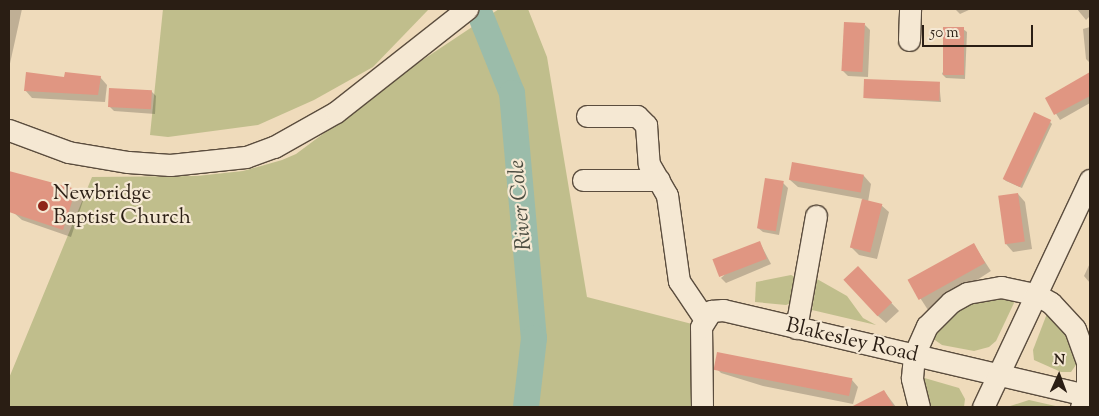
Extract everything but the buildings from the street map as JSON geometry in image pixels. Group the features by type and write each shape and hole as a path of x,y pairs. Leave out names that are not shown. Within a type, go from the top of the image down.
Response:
{"street":[{"path":"909,40 910,9"},
{"path":"9,130 68,152 128,162 170,165 246,158 274,147 336,112 462,12"},
{"path":"587,116 637,116 646,125 649,164 667,195 679,281 704,318 701,327 702,407"},
{"path":"582,180 658,180"},
{"path":"983,407 1090,180"},
{"path":"796,328 816,216"},
{"path":"919,407 912,378 914,355 927,326 938,313 967,293 1001,287 1035,294 1064,315 1075,329 1087,362 1086,399"},
{"name":"Blakesley Road","path":"704,318 711,311 723,310 998,375 1086,399"}],"shaded area":[{"path":"163,9 429,9 373,67 314,100 258,125 168,137 150,135"},
{"path":"499,9 528,9 547,57 587,297 692,324 692,407 9,407 9,378 92,177 197,176 243,171 282,160 296,154 418,63"},
{"path":"791,275 797,278 794,302 786,305 755,302 756,282"},
{"path":"817,279 847,296 863,318 876,325 812,310"},
{"path":"988,298 1013,299 1014,303 996,341 989,347 974,351 942,345 932,338 938,320 962,305"},
{"path":"1048,311 1065,333 1078,362 1071,372 1061,372 1034,360 1033,350"},
{"path":"921,377 959,388 965,399 964,407 927,407"},
{"path":"1029,400 1060,407 1007,407"}],"waterway":[{"name":"River Cole","path":"478,9 512,93 534,338 526,407"}],"place":[{"name":"Newbridge Baptist Church","path":"43,206"}]}
